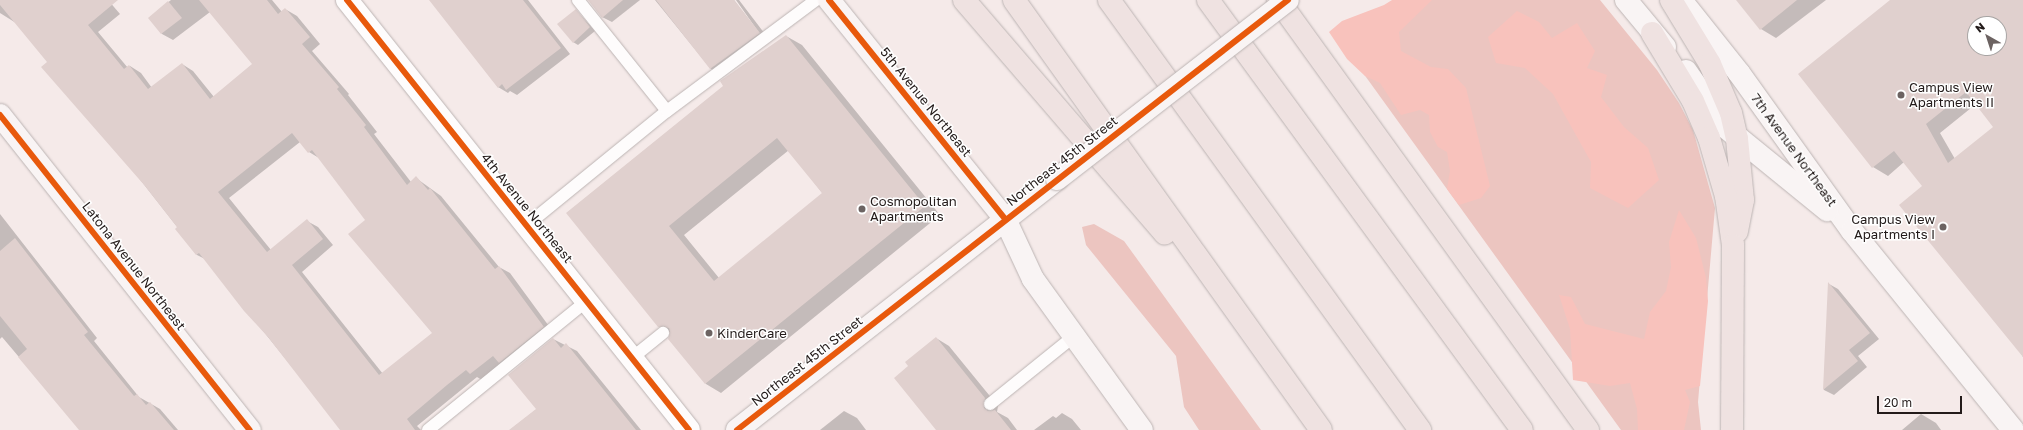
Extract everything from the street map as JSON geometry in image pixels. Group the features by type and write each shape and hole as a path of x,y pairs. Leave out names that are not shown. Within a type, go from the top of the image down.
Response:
{"highway":[{"path":"964,0 1259,344"},
{"path":"1014,0 1321,430"},
{"path":"1109,0 1420,430"},
{"path":"1208,0 1522,430"},
{"path":"1278,0 1588,430"},
{"path":"1671,0 1722,88 1737,139 1743,200 1733,246"},
{"path":"1652,33 1693,101 1709,138 1726,196 1733,246 1732,430"}],"main road":[{"name":"5th Avenue Northeast","path":"829,0 1005,219 1033,279 1073,337 1142,430"},
{"name":"Northeast 45th Street","path":"738,430 1005,219 1288,0"},
{"path":"1626,0 1652,33 1689,74 1715,115 1737,139 1852,231"},
{"name":"7th Avenue Northeast","path":"1681,0 1739,73 1852,231 2013,430"},
{"name":"Latona Avenue Northeast","path":"0,115 250,430"}],"street":[{"name":"4th Avenue Northeast","path":"347,0 689,430"}],"lane":[{"path":"578,0 667,111"},
{"path":"526,225 667,111 816,0"},
{"path":"428,430 587,301"},
{"path":"632,358 663,333"},
{"path":"990,404 1073,337"}],"shaded area":[{"path":"1392,0 1432,0 1399,32 1401,51 1431,67 1448,69 1466,88 1490,186 1481,198 1459,205 1447,189 1450,171 1447,152 1438,147 1430,132 1429,115 1420,110 1401,115 1380,83 1365,76 1347,59 1329,32 1342,21 1384,5"},
{"path":"1427,0 1600,0 1657,70 1679,103 1693,130 1715,208 1698,402 1701,430 1621,430 1345,48"},
{"path":"1517,11 1539,22 1552,38 1577,23 1595,51 1587,68 1607,75 1601,97 1624,127 1648,148 1659,180 1628,208 1590,188 1591,162 1553,94 1525,68 1496,63 1488,37"},
{"path":"1679,210 1696,238 1706,278 1708,301 1700,386 1685,390 1690,402 1684,430 1638,430 1637,409 1630,383 1610,386 1573,380 1570,329 1559,295 1571,297 1585,324 1644,339 1650,312 1666,291 1671,267 1669,242"},
{"path":"1094,224 1124,241 1261,430 1199,430 1184,407 1176,356 1086,245 1082,227"}],"building":[{"path":"0,0 118,0 88,25 124,69 129,65 148,89 182,63 210,99 252,64 199,0 267,0 278,14 285,8 310,37 302,44 339,87 337,89 366,125 364,127 407,185 416,176 428,190 430,188 495,269 499,266 544,327 499,363 493,356 470,374 466,370 447,385 407,419 415,430 340,430 268,337 244,311 199,253 196,255 175,229 177,227 145,186 41,67 47,62 0,5","holes":["292,133 308,153 312,150 365,220 348,234 432,333 379,375 292,265 323,239 307,219 267,252 218,192"]},
{"path":"429,0 523,0 561,48 506,90 502,84 498,88"},
{"path":"588,0 623,0 602,18"},
{"path":"656,0 734,0 760,33 710,69"},
{"path":"1736,0 1797,0 1760,30"},
{"path":"1890,0 2023,0 2023,357 1899,205 1922,186 1894,151 1872,168 1798,74","holes":["1966,92 1993,127 1948,163 1926,124"]},
{"path":"168,1 182,18 161,34 148,18"},
{"path":"576,9 590,27 573,43 557,24"},
{"name":"Cosmopolitan Apartments","path":"786,35 925,206 705,384 668,339 670,332 669,328 658,327 566,213 723,86 720,81","holes":["777,138 822,193 714,281 669,226"]},
{"path":"15,238 88,332 84,335 134,396 137,394 146,405 150,402 174,430 79,430 18,357 27,349 0,316 0,251"},
{"path":"1828,282 1870,333 1849,350 1858,361 1823,390"},
{"path":"936,337 985,398 984,408 988,411 995,410 1011,430 936,430 894,378 908,366 905,362"},
{"path":"553,338 561,348 566,343 636,430 509,430 536,409 508,375"}],"cycle path":[{"path":"347,0 689,430"},
{"path":"829,0 1005,219"},
{"path":"737,430 1288,0"},
{"path":"0,115 250,430"}],"place":[{"name":"Campus View Apartments II","path":"1901,95"},
{"name":"Cosmopolitan Apartments","path":"862,209"},
{"name":"Campus View Apartments I","path":"1943,227"},
{"name":"KinderCare","path":"709,333"}]}
